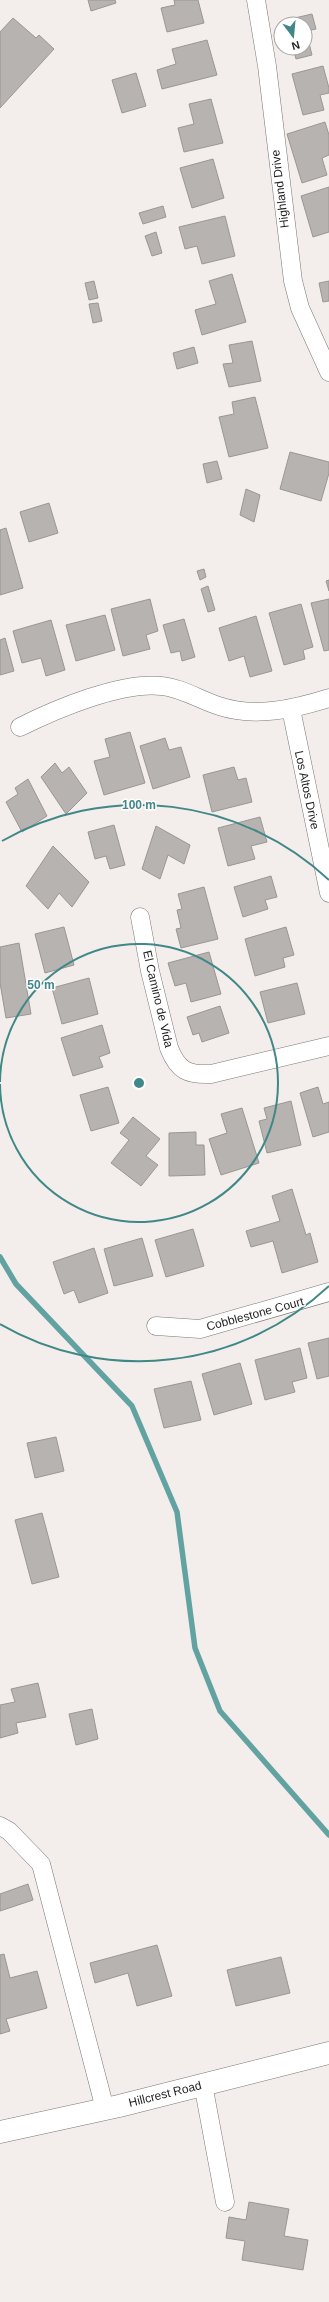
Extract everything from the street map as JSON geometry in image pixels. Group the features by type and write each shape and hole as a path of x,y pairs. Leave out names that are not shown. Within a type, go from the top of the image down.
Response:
{"street":[{"name":"Highland Drive","path":"256,0 267,66 285,228 293,282 300,308 329,372"},
{"path":"20,727 69,705 109,693 141,687 161,686 178,690 220,706 243,711 291,709 329,698"},
{"name":"Los Altos Drive","path":"291,709 329,893"},
{"name":"El Camino de Vida","path":"140,917 150,971 169,1048 172,1057 187,1072 195,1075 211,1074 329,1046"},
{"name":"Cobblestone Court","path":"156,1326 200,1329 329,1292"},
{"path":"0,1826 9,1831 41,1864 104,2109"},
{"name":"Hillcrest Road","path":"0,2132 104,2109 329,2053"},
{"path":"203,2084 225,2202"}],"building":[{"path":"88,0 115,0 116,3 91,11"},
{"path":"174,0 198,0 204,23 167,32 161,8 175,5"},
{"path":"13,18 36,38 39,35 54,49 0,108 0,32"},
{"path":"313,18 316,29 313,30"},
{"path":"207,40 217,75 162,89 157,70 176,64 172,49"},
{"path":"295,56 308,56 296,59"},
{"path":"323,66 329,88 329,93 320,95 324,110 303,115 292,74"},
{"path":"136,73 146,106 122,113 112,80"},
{"path":"211,99 223,143 184,152 178,128 194,124 189,104"},
{"path":"325,122 329,135 329,155 322,158 327,175 302,183 287,134"},
{"path":"213,159 224,198 192,208 180,168"},
{"path":"329,187 329,232 313,237 301,196"},
{"path":"163,206 166,217 143,224 139,213"},
{"path":"225,216 235,256 202,264 197,246 185,249 179,227"},
{"path":"156,232 162,253 152,256 145,236"},
{"path":"232,274 246,322 202,335 195,310 216,304 209,281"},
{"path":"94,281 98,298 89,300 85,283"},
{"path":"329,281 329,301 323,302 319,283"},
{"path":"98,303 102,321 93,323 89,304"},
{"path":"252,341 261,381 229,387 223,364 233,363 229,345"},
{"path":"194,347 198,363 177,369 173,353"},
{"path":"255,397 268,448 229,457 219,417 234,414 232,402"},
{"path":"290,452 329,462 329,473 321,501 280,489"},
{"path":"217,461 222,479 207,483 203,464"},
{"path":"246,489 260,495 254,522 240,515"},
{"path":"49,503 58,533 29,542 20,512"},
{"path":"6,528 23,588 0,595 0,530"},
{"path":"204,569 206,577 200,580 197,571"},
{"path":"329,580 329,591 326,581"},
{"path":"208,586 215,610 208,612 201,589"},
{"path":"150,599 158,631 146,635 150,649 123,656 111,609"},
{"path":"329,599 329,650 324,651 311,603"},
{"path":"301,604 313,647 303,650 305,659 284,665 269,613"},
{"path":"105,615 115,650 76,661 66,625"},
{"path":"256,616 272,671 250,677 244,656 229,661 219,628"},
{"path":"184,619 195,657 182,661 180,651 171,653 163,625"},
{"path":"51,620 65,670 46,676 41,658 22,663 13,631"},
{"path":"5,638 14,671 0,675 0,640"},
{"path":"130,732 145,783 104,795 94,761 110,757 105,739"},
{"path":"165,738 169,750 181,747 190,777 153,789 140,746"},
{"path":"55,763 62,773 69,767 87,793 66,814 41,777"},
{"path":"234,767 238,780 246,778 252,802 212,812 203,775"},
{"path":"28,779 47,816 22,832 6,802 18,794 15,788"},
{"path":"260,817 267,842 251,846 255,859 228,866 218,828"},
{"path":"114,825 125,865 110,869 106,856 95,859 88,832"},
{"path":"156,826 190,845 184,864 168,855 160,879 142,869"},
{"path":"53,846 89,882 72,907 59,893 48,909 26,886"},
{"path":"271,876 277,897 265,900 268,909 243,917 234,887"},
{"path":"204,887 218,939 181,948 176,929 181,928 177,910 182,909 178,894"},
{"path":"64,927 74,965 45,973 35,934"},
{"path":"286,927 294,955 283,958 285,967 255,976 245,939"},
{"path":"19,943 31,1014 6,1018 0,983 0,947"},
{"path":"209,952 221,994 191,1002 186,983 175,986 168,963"},
{"path":"89,978 98,1014 62,1024 52,988"},
{"path":"297,983 305,1014 268,1023 260,992"},
{"path":"220,1006 229,1033 202,1042 199,1033 193,1035 187,1017"},
{"path":"102,1025 110,1053 99,1057 103,1067 73,1076 61,1038"},
{"path":"108,1087 119,1123 91,1131 80,1095"},
{"path":"318,1087 323,1104 329,1102 329,1132 313,1137 300,1093"},
{"path":"291,1101 301,1145 267,1153 259,1121 267,1119 264,1108"},
{"path":"242,1108 259,1163 221,1175 209,1139 227,1133 221,1114"},
{"path":"133,1117 160,1139 146,1156 158,1165 141,1186 111,1163 129,1140 120,1133"},
{"path":"196,1132 196,1145 204,1145 205,1175 169,1176 169,1133"},
{"path":"292,1189 306,1235 310,1233 318,1262 282,1273 273,1241 251,1247 246,1231 280,1221 272,1196"},
{"path":"193,1229 204,1266 166,1277 155,1240"},
{"path":"142,1238 153,1276 114,1286 104,1249"},
{"path":"94,1248 108,1293 79,1303 74,1290 64,1294 53,1262"},
{"path":"329,1338 329,1376 317,1379 308,1343"},
{"path":"300,1348 307,1378 292,1382 295,1392 265,1400 255,1360"},
{"path":"240,1363 252,1404 214,1415 202,1374"},
{"path":"191,1381 201,1420 164,1428 154,1389"},
{"path":"56,1437 64,1471 35,1478 27,1443"},
{"path":"42,1513 59,1577 32,1584 15,1520"},
{"path":"38,1683 46,1717 16,1723 18,1733 0,1738 0,1705 15,1702 11,1689"},
{"path":"92,1709 98,1739 76,1745 69,1714"},
{"path":"28,1884 33,1900 0,1911 0,1894"},
{"path":"157,1945 172,1996 137,2006 128,1973 95,1983 90,1963"},
{"path":"4,1954 10,1978 37,1971 47,2008 6,2019 10,2031 0,2034 0,1955"},
{"path":"281,1957 290,1993 236,2006 227,1970"},
{"path":"249,2202 289,2209 284,2236 308,2240 303,2270 242,2260 245,2241 226,2238 229,2217 246,2220"}],"waterway":[{"path":"0,1257 16,1284 132,1406 177,1512 195,1648 220,1711 329,1835"}]}
